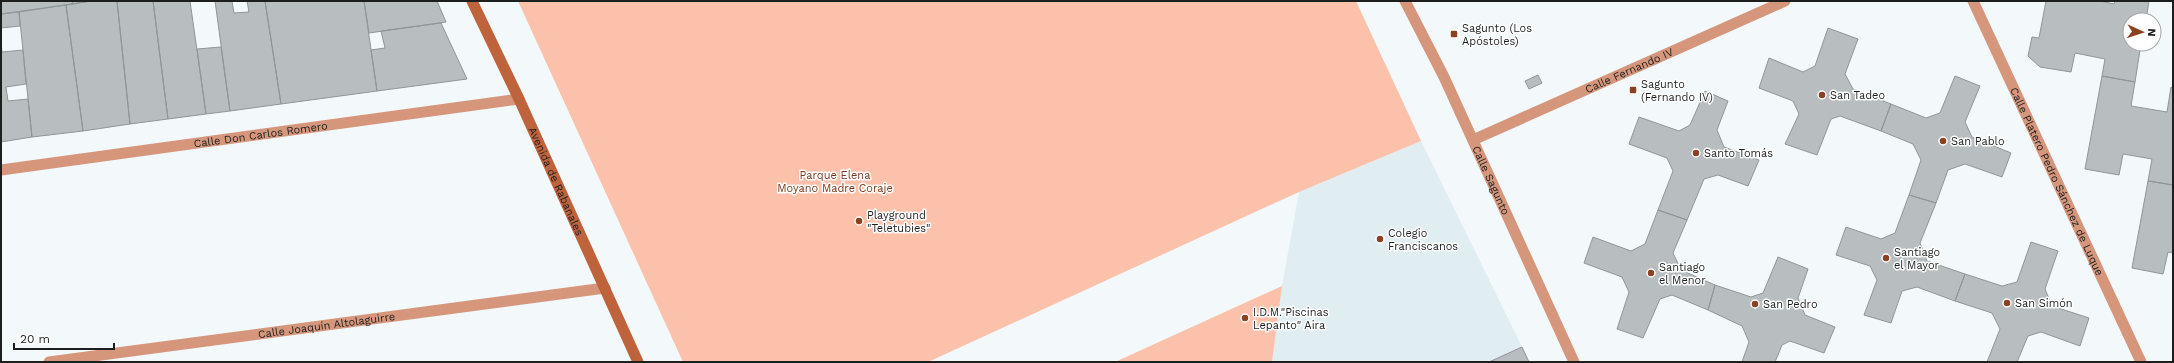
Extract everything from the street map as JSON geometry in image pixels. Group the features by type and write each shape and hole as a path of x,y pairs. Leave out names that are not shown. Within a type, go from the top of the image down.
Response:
{"main road":[{"name":"Avenida de Rabanales","path":"472,1 519,99 638,362"}],"street":[{"name":"Calle Sagunto","path":"1405,1 1444,77 1574,362"},
{"name":"Calle Fernando IV","path":"1473,140 1785,1"},
{"name":"Calle Platero Pedro Sánchez de Luque","path":"1973,1 2141,362"},
{"name":"Calle Don Carlos Romero","path":"1,170 519,99"},
{"name":"Calle Joaquín Altolaguirre","path":"49,362 125,357 605,288"}],"shaded area":[{"name":"Colegio Franciscanos","path":"1421,141 1522,347 1489,362 1272,362 1282,286 1299,192"}],"green space":[{"name":"Parque Elena Moyano Madre Coraje","path":"518,1 1356,1 1421,141 1299,192 928,362 683,362"},
{"name":"I.D.M.\"Piscinas Lepanto\" Aira","path":"1282,286 1272,362 1115,362"}],"building":[{"path":"1,1 73,1 72,4 1,14"},
{"path":"73,1 91,1 72,4"},
{"path":"91,1 117,1 130,124 83,131 66,5"},
{"path":"117,1 153,1 168,119 130,124"},
{"path":"153,1 190,1 206,114 168,119"},
{"path":"215,1 232,1 234,13 249,12 247,1 265,1 281,104 230,111"},
{"path":"265,1 364,1 377,91 281,104"},
{"path":"364,1 437,1 446,22 369,33"},
{"path":"2046,1 2100,1 2114,4 2115,1 2149,1 2147,12 2122,12 2122,52 2140,52 2135,82 2102,76 2105,59 2075,53 2071,72 2040,67 2028,56 2032,37 2039,38"},
{"path":"66,5 83,131 32,137 19,12"},
{"path":"19,12 20,26 1,28 1,14"},
{"path":"441,23 467,79 377,91 371,50 385,48 381,31"},
{"name":"San Tadeo","path":"1828,28 1858,39 1845,74 1853,89 1891,104 1881,131 1840,116 1831,119 1817,155 1785,144 1799,114 1793,101 1759,88 1769,58 1803,72 1815,66"},
{"path":"1,43 2,52 23,50 26,84 6,87 8,101 28,99 32,137 1,142"},
{"path":"221,47 230,111 206,114 197,49"},
{"path":"1538,75 1542,83 1529,89 1525,81"},
{"name":"San Pablo","path":"1955,76 1980,86 1965,122 1972,137 2011,153 2002,177 1965,164 1948,170 1936,203 1909,195 1921,160 1913,144 1881,131 1891,104 1926,118 1940,113"},
{"path":"2102,76 2135,82 2131,106 2167,112 2171,87 2173,88 2173,185 2148,181 2152,159 2123,154 2119,175 2085,169"},
{"name":"Santo Tomás","path":"1705,91 1728,101 1717,130 1724,147 1759,160 1748,186 1718,175 1704,179 1687,220 1658,210 1673,171 1667,158 1629,144 1639,117 1679,131 1690,125"},
{"path":"2148,181 2173,185 2173,253 2168,252 2163,274 2132,268"},
{"name":"Santiago el Mayor","path":"1909,195 1936,203 1920,243 1927,261 1965,274 1955,301 1917,287 1902,291 1891,323 1864,315 1877,280 1870,266 1836,255 1846,227 1881,239 1895,233"},
{"name":"Santiago el Menor","path":"1658,210 1687,220 1673,253 1681,270 1715,285 1708,310 1672,295 1660,299 1643,338 1617,329 1629,292 1622,277 1584,263 1593,237 1631,251 1645,244"},
{"name":"San Simón","path":"2031,242 2058,251 2045,289 2052,306 2089,318 2080,346 2041,332 2028,336 2017,362 1987,362 2000,329 1992,313 1955,301 1965,274 2002,286 2017,282"},
{"name":"San Pedro","path":"1778,257 1808,269 1798,298 1805,315 1835,327 1824,353 1790,341 1782,345 1775,362 1742,362 1749,342 1742,326 1708,310 1715,285 1751,297 1763,293"},
{"path":"1522,347 1529,362 1489,362"}],"place":[{"name":"Sagunto (Los Apóstoles)","path":"1454,34"},
{"name":"Sagunto (Fernando IV)","path":"1633,90"},
{"name":"San Tadeo","path":"1822,95"},
{"name":"San Pablo","path":"1943,141"},
{"name":"Santo Tomás","path":"1696,153"},
{"name":"Playground \"Teletubies\"","path":"859,221"},
{"name":"Colegio Franciscanos","path":"1380,239"},
{"name":"Santiago el Mayor","path":"1886,258"},
{"name":"Santiago el Menor","path":"1651,273"},
{"name":"San Simón","path":"2007,303"},
{"name":"San Pedro","path":"1755,304"},
{"name":"I.D.M.\"Piscinas Lepanto\" Aira","path":"1245,318"}]}
